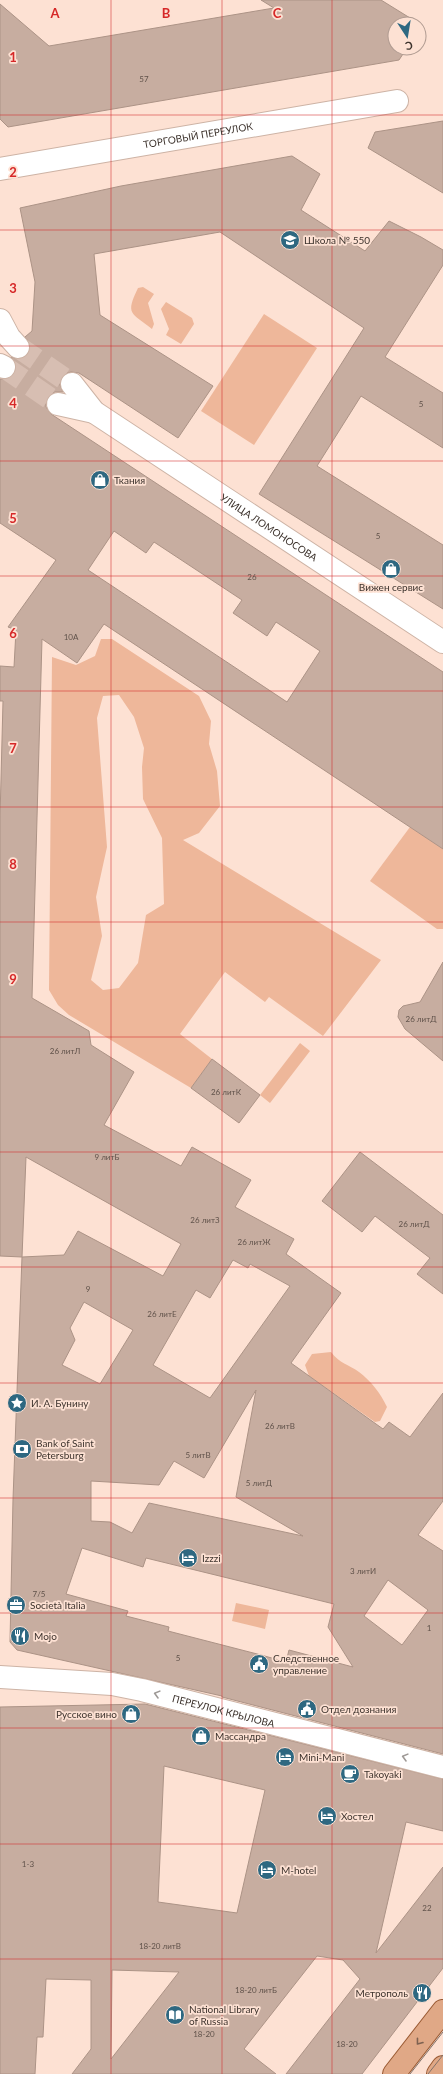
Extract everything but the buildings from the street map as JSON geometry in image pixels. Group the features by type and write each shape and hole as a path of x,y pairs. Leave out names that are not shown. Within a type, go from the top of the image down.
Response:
{"main road":[{"path":"394,2074 443,2011"},
{"path":"438,2074 443,2068"}],"street":[{"name":"ТОРГОВЫЙ ПЕРЕУЛОК","path":"0,169 397,101"},
{"path":"0,320 9,337 18,347"},
{"name":"УЛИЦА ЛОМОНОСОВА","path":"72,384 94,412 443,642"},
{"name":"УЛИЦА ЛОМОНОСОВА","path":"58,404 94,412"},
{"name":"ПЕРЕУЛОК КРЫЛОВА","path":"0,1677 91,1682 142,1690 443,1767"}],"shaded area":[{"path":"143,287 154,294 148,303 154,324 152,329 135,316 131,308 138,288"},
{"path":"166,302 192,318 194,324 181,344 166,335 169,329 161,309"},
{"path":"264,314 317,348 254,445 201,411"},
{"path":"101,639 112,639 199,696 211,721 209,744 217,771 220,806 199,833 183,840 381,960 323,1036 269,997 265,1002 225,972 180,1034 212,1059 191,1088 69,1015 58,1005 49,990 52,657 76,665 95,656","holes":["119,695 134,717 144,748 142,767 143,799 162,838 164,904 146,915 138,963 119,988 103,990 91,980 102,936 96,897 107,847 97,718 103,696"]},
{"path":"410,827 443,849 443,929 437,929 370,881"},
{"path":"300,1043 310,1051 270,1103 260,1095"},
{"path":"331,1352 334,1356 355,1369 363,1376 372,1384 382,1397 387,1407 380,1421 375,1422 309,1376 305,1365 312,1354"},
{"path":"236,1603 269,1610 265,1629 232,1621"}],"tunnel":[{"path":"18,347 72,384"},
{"path":"4,367 58,404"}],"tram line":[{"path":"410,2074 443,2032"},
{"path":"428,2074 443,2055"}],"place":[{"name":"Школа № 550","path":"290,240"},
{"name":"Ткания","path":"100,480"},
{"name":"Вижен сервис","path":"391,569"},
{"name":"И. А. Бунину","path":"17,1403"},
{"name":"Bank of Saint Petersburg","path":"22,1449"},
{"name":"Izzzi","path":"188,1558"},
{"name":"Società Italia","path":"16,1605"},
{"name":"Mojo","path":"20,1636"},
{"name":"Следственное управление","path":"259,1664"},
{"name":"Отдел дознания","path":"307,1709"},
{"name":"Русское вино","path":"131,1714"},
{"name":"Массандра","path":"201,1736"},
{"name":"Mini-Mani","path":"285,1757"},
{"name":"Takoyaki","path":"350,1774"},
{"name":"Хостел","path":"327,1816"},
{"name":"M-hotel","path":"267,1870"},
{"name":"Метрополь","path":"422,1993"},
{"name":"National Library of Russia","path":"175,2015"}]}
